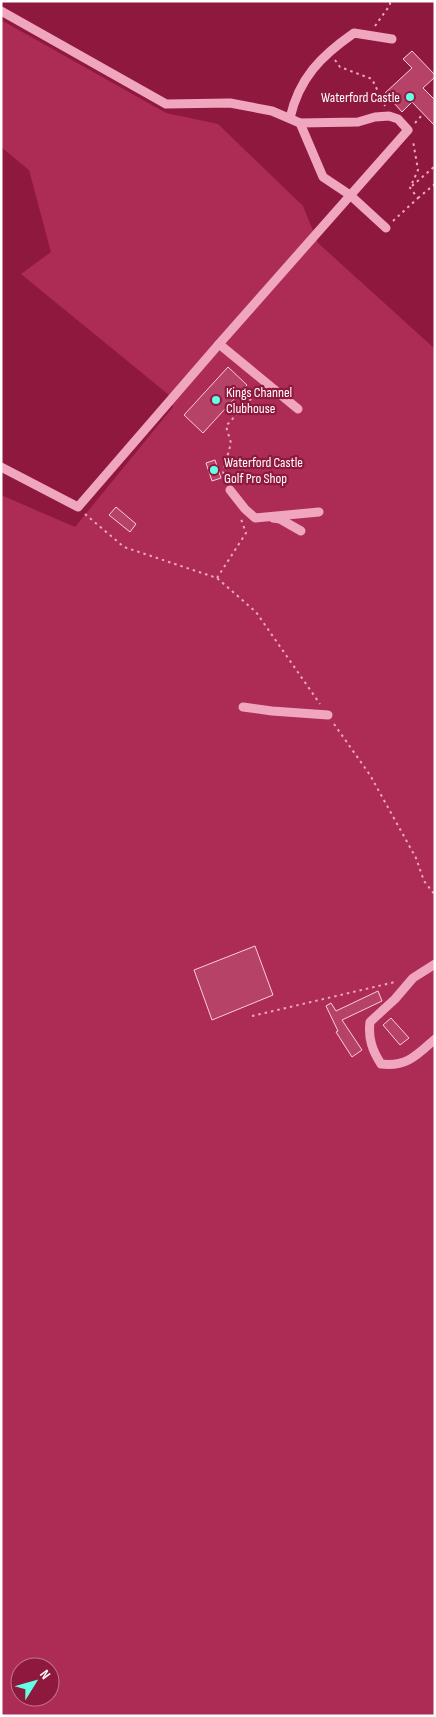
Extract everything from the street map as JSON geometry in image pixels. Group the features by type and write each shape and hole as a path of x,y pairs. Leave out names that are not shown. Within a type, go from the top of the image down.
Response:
{"street":[{"path":"1,11 166,104 230,103 272,111 300,122 358,122 375,117 389,116 398,119 408,130 78,507 1,467"},
{"path":"290,118 294,101 304,81 320,60 328,53 354,34 392,39"},
{"path":"300,122 323,178 350,195 386,228"},
{"path":"219,344 298,409"},
{"path":"230,490 255,518 280,519 302,531"},
{"path":"268,518 288,514 319,512"},
{"path":"243,707 328,715"},
{"path":"435,964 414,978 370,1022 369,1031 370,1041 381,1064 393,1065 404,1063 435,1039"}],"path":[{"path":"368,36 390,5 390,1"},
{"path":"328,53 340,67 372,79 389,116"},
{"path":"408,130 415,146 418,170 410,188"},
{"path":"410,188 435,166"},
{"path":"386,228 435,184"},
{"path":"410,188 418,198"},
{"path":"230,490 223,472 231,443 226,426 265,382"},
{"path":"78,507 124,547 217,578 256,612 370,775 416,858 424,881 435,895"},
{"path":"217,578 246,533 239,516"},
{"path":"252,1016 394,982"}],"shaded area":[{"path":"1,20 166,113 218,124 303,206 318,243 435,349 435,1716 1,1716 1,495 75,527 173,407 169,395 21,274 51,252 29,170 1,147"}],"building":[{"name":"Waterford Castle","path":"412,51 435,75 423,88 435,100 435,126 412,102 402,112 385,93 412,68 403,59"},
{"name":"Kings Channel Clubhouse","path":"228,367 247,385 203,433 184,415"},
{"name":"Waterford Castle Golf Pro Shop","path":"215,460 221,478 212,481 206,463"},
{"path":"116,507 136,524 130,532 109,515"},
{"path":"255,946 273,995 212,1020 194,970"},
{"path":"378,991 382,1001 342,1020 362,1050 352,1057 336,1032 338,1031 326,1006 331,1003 336,1011"},
{"path":"391,1018 409,1038 400,1045 383,1025"}],"place":[{"name":"Waterford Castle","path":"410,97"},
{"name":"Kings Channel Clubhouse","path":"216,400"},
{"name":"Waterford Castle Golf Pro Shop","path":"214,470"}]}
